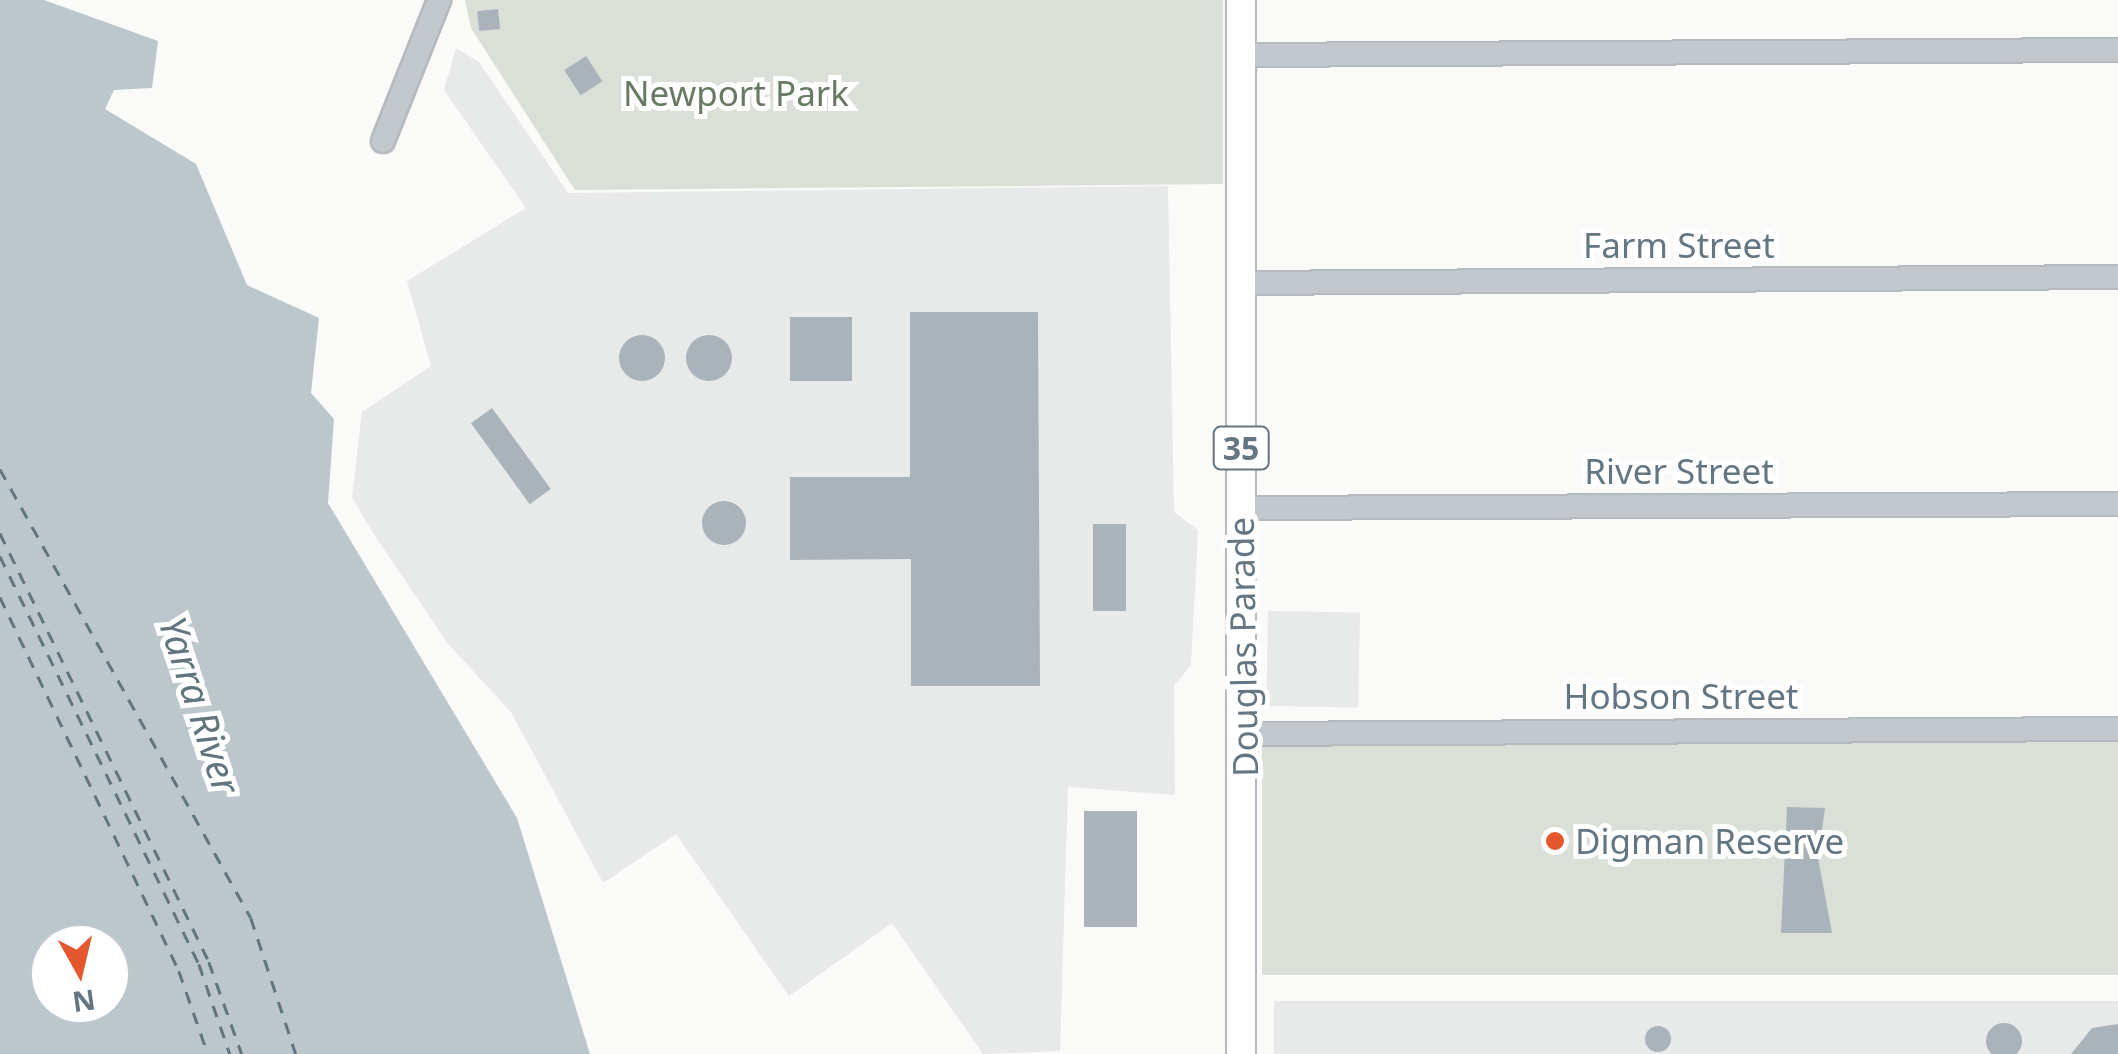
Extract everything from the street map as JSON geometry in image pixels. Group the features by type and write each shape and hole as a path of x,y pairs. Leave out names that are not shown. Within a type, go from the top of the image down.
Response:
{"main road":[{"name":"Douglas Parade","path":"1241,1054 1242,0"}],"street":[{"path":"383,141 439,0"},
{"path":"1242,55 2118,50"},
{"name":"Farm Street","path":"1240,283 2118,278"},
{"name":"River Street","path":"1241,508 2118,504"},
{"name":"Hobson Street","path":"1244,734 2118,729"}],"shaded area":[{"path":"456,48 479,62 568,193 1168,186 1174,512 1198,530 1191,665 1174,686 1175,795 1068,787 1060,1051 983,1054 892,923 789,996 676,834 603,883 511,712 448,644 373,533 352,497 362,412 431,366 407,281 526,208 444,90"},
{"path":"1268,611 1360,613 1358,708 1266,706"},
{"path":"1274,1001 2118,1001 2118,1054 1274,1054"}],"green space":[{"name":"Newport Park","path":"465,0 1223,0 1223,184 575,190 471,28"},
{"name":"Digman Reserve","path":"1262,729 2118,729 2118,975 1262,975"}],"water":[{"name":"Yarra River","path":"0,0 44,0 158,41 152,88 114,90 105,109 196,164 247,285 319,318 311,393 334,419 328,503 517,818 590,1054 0,1054"}],"building":[{"path":"498,9 500,29 479,31 477,11"},
{"path":"586,56 602,81 581,95 564,70"},
{"path":"910,312 1038,312 1040,686 911,686 911,559 790,560 790,477 910,477"},
{"path":"790,317 852,317 852,381 790,381"},
{"path":"642,335 658,342 665,358 658,374 642,381 626,374 619,358 626,342"},
{"path":"709,335 725,342 732,358 725,374 709,381 693,374 686,358 693,342"},
{"path":"492,408 551,489 530,504 471,423"},
{"path":"724,501 739,508 746,523 739,538 724,545 709,538 702,523 709,508"},
{"path":"1093,524 1126,524 1126,611 1093,611"},
{"path":"1787,807 1825,808 1818,858 1832,933 1781,933"},
{"path":"1084,811 1137,811 1137,927 1084,927"},
{"path":"2004,1023 2017,1028 2022,1041 2017,1054 2004,1059 1991,1054 1986,1041 1991,1028"},
{"path":"2118,1024 2118,1054 2071,1054 2092,1028"},
{"path":"1658,1026 1667,1030 1671,1039 1667,1048 1658,1052 1649,1048 1645,1039 1649,1030"}],"ferry route":[{"path":"0,469 251,918 296,1054"},
{"path":"0,533 209,962 242,1054"},
{"path":"0,556 199,964 230,1054"},
{"path":"0,597 179,971 208,1054"}],"place":[{"name":"Digman Reserve","path":"1555,841"}]}
